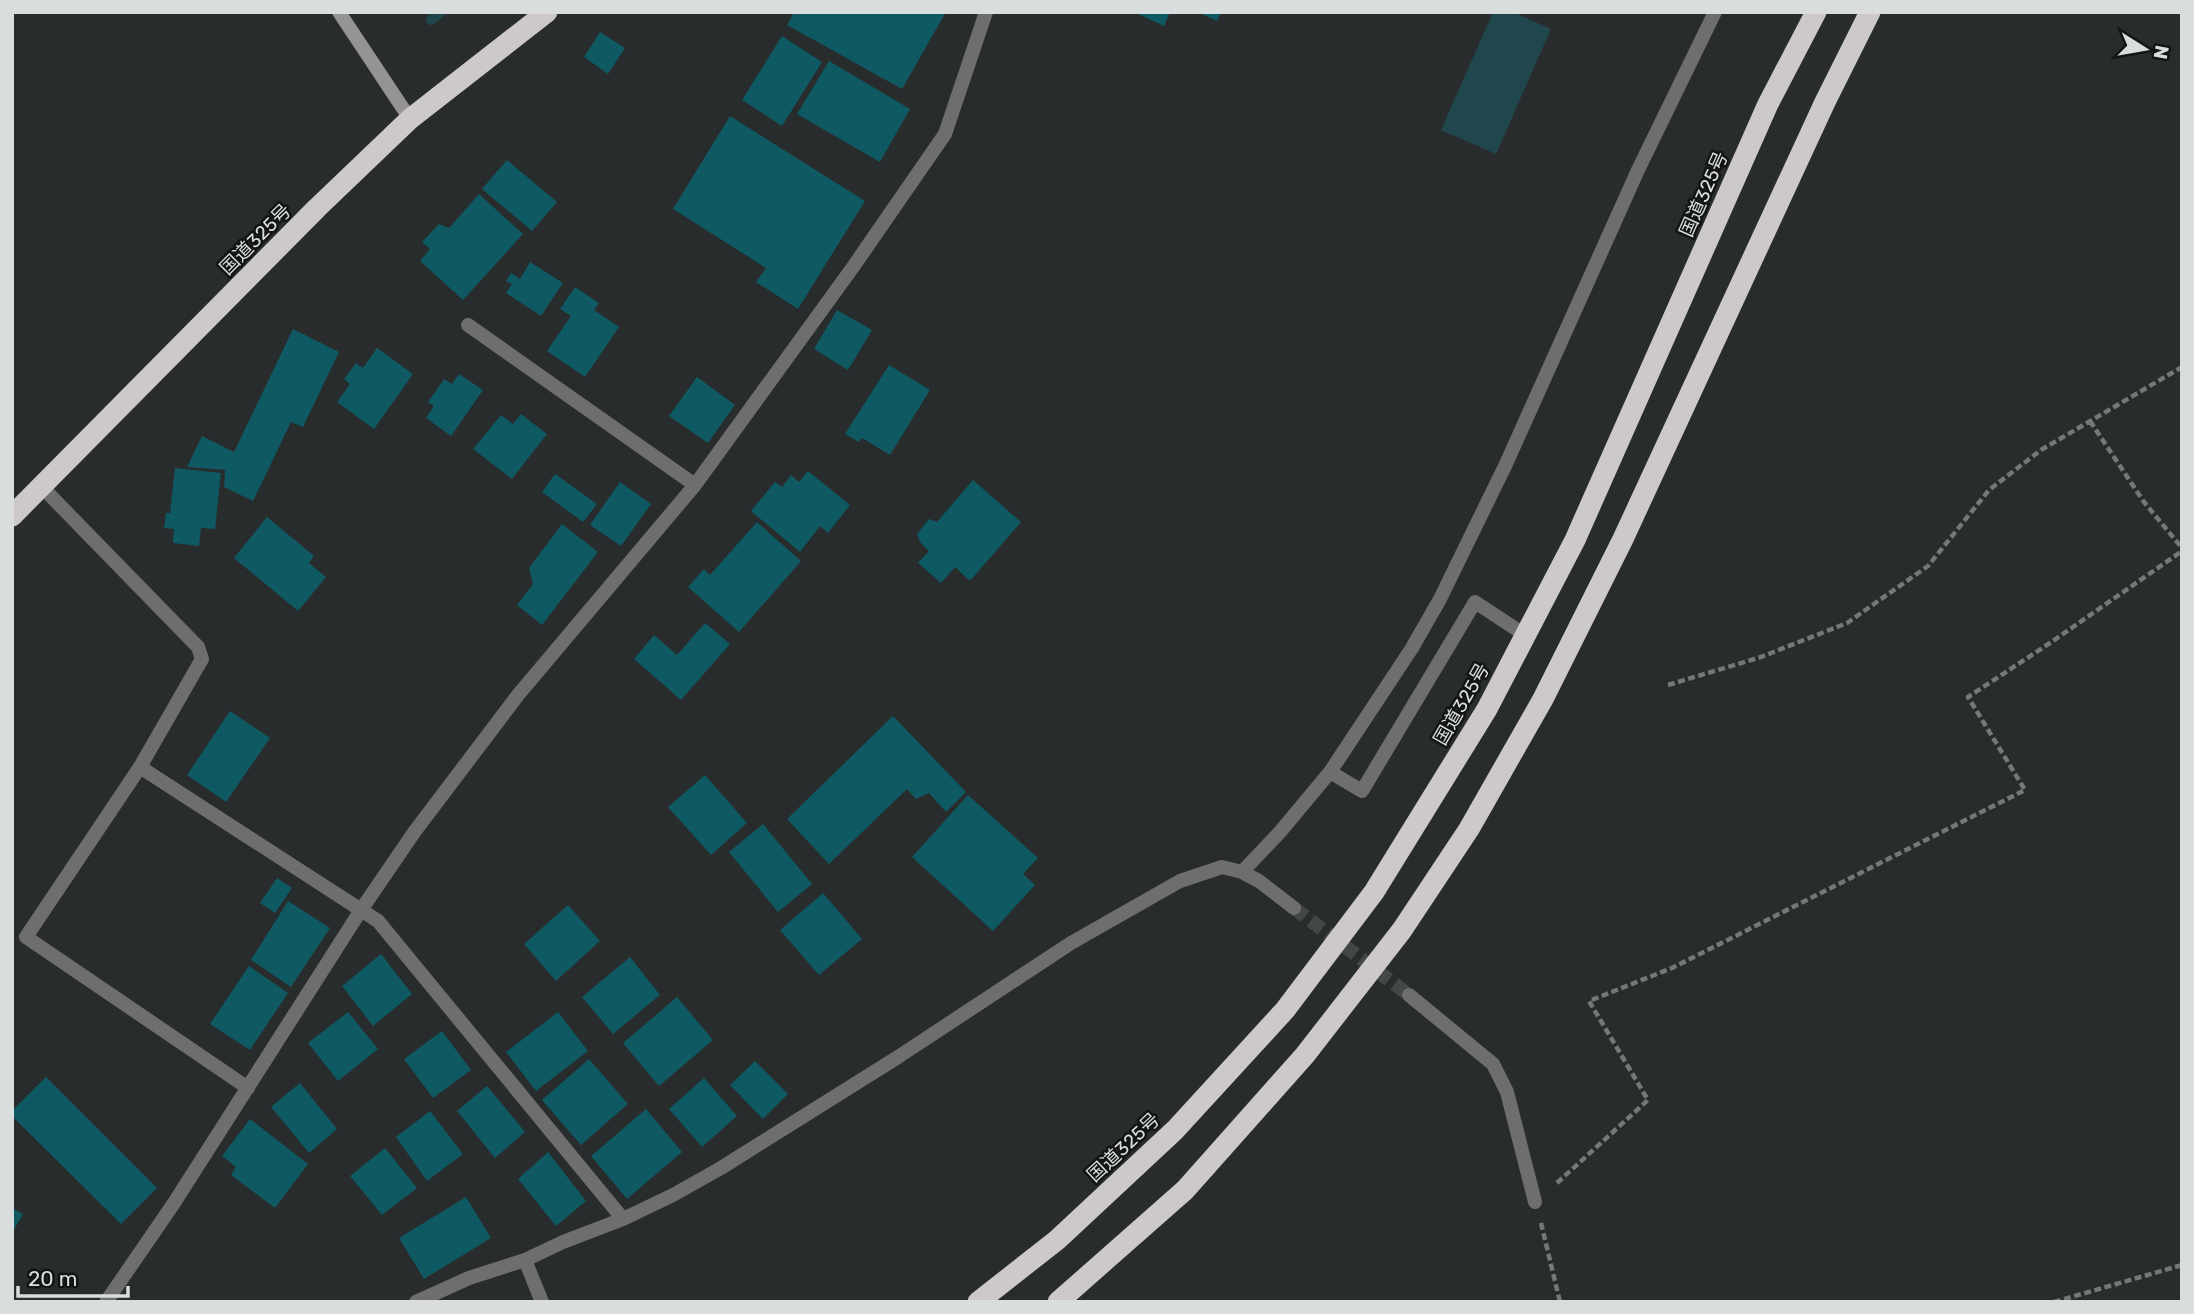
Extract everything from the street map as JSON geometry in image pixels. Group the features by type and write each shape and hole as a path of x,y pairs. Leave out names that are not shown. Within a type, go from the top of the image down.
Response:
{"highway":[{"name":"国道325号","path":"12,516 317,208 410,119 547,12"},
{"name":"国道325号","path":"978,1302 1056,1240 1175,1130 1285,1010 1374,892 1487,709 1575,540 1768,104 1816,12"},
{"path":"1058,1302 1185,1190 1305,1055 1402,930 1469,829 1542,699 1623,539 1825,102 1870,12"}],"main road":[{"path":"339,12 410,119"}],"street":[{"path":"106,1302 415,831 518,695 695,485 822,311 945,134 986,12"},
{"path":"1242,872 1280,832 1330,772 1412,648 1440,599 1506,464 1639,170 1715,12"},
{"path":"468,324 695,485"},
{"path":"42,487 198,648 202,659 140,767 26,937 248,1088"},
{"path":"1330,772 1362,791 1475,602 1525,635"},
{"path":"140,767 378,921 623,1219"},
{"path":"416,1302 623,1219 673,1195 898,1057 1071,943 1180,881 1222,867 1242,872 1259,881 1294,908"},
{"path":"1409,995 1493,1064 1507,1092 1535,1202"},
{"path":"525,1259 542,1302"}],"path":[{"path":"1668,685 1761,657 1847,623 1928,565 1989,490 2041,450 2182,367"},
{"path":"1560,1302 1535,1202 1648,1100 1588,1001 1672,968 2025,790 1968,697 2182,549 2144,502 2090,421"},
{"path":"2054,1302 2182,1265"}],"water":[{"path":"1493,12 1513,12 1551,29 1496,154 1441,130"}],"building":[{"path":"794,12 946,12 902,89 787,25"},
{"path":"1134,12 1170,12 1164,26"},
{"path":"1198,12 1221,12 1217,21"},
{"path":"600,32 625,48 608,74 584,57"},
{"path":"782,36 822,62 782,126 742,100"},
{"path":"829,61 910,109 880,162 797,114"},
{"path":"730,116 865,201 798,309 756,282 766,268 673,209"},
{"path":"507,160 557,202 532,231 482,189"},
{"path":"479,194 523,234 463,300 420,261 430,249 422,242 439,224 449,228"},
{"path":"530,262 563,283 541,316 506,293 512,284 506,281 511,273 520,279"},
{"path":"575,287 599,303 594,310 619,327 585,377 547,351 571,316 560,309"},
{"path":"837,310 872,330 848,370 814,349"},
{"path":"293,329 339,352 303,427 291,422 253,501 224,487 225,470 187,467 202,436 234,452"},
{"path":"377,348 413,374 374,429 337,402 350,384 344,379 356,363 363,368"},
{"path":"889,365 930,390 890,455 862,438 859,442 845,434"},
{"path":"459,374 483,390 451,436 426,418 434,406 428,402 444,379 452,384"},
{"path":"697,377 735,405 708,443 669,416"},
{"path":"521,414 547,434 512,479 473,449 501,415 513,424"},
{"path":"175,468 221,473 215,529 201,528 199,546 173,543 174,529 164,528 166,513 170,513"},
{"path":"808,471 850,505 828,533 820,526 800,552 751,511 775,482 782,487 791,475 799,482"},
{"path":"555,474 597,504 583,522 542,492"},
{"path":"973,480 1021,522 970,581 955,567 941,583 918,563 929,551 920,542 917,534 929,519 937,522"},
{"path":"620,482 651,504 621,546 590,525"},
{"path":"267,517 314,556 309,563 326,577 298,611 234,558"},
{"path":"757,522 801,561 739,632 688,587 704,569 710,575"},
{"path":"562,524 598,552 542,625 517,605 533,584 529,568"},
{"path":"705,623 730,644 681,700 634,659 654,635 677,655"},
{"path":"230,711 270,738 226,802 187,775"},
{"path":"893,716 966,792 946,812 929,793 916,799 907,789 829,864 787,819"},
{"path":"705,775 747,823 711,855 668,807"},
{"path":"968,795 1038,858 1023,874 1035,885 993,931 912,857"},
{"path":"763,824 812,884 778,912 729,852"},
{"path":"277,878 292,888 275,913 260,903"},
{"path":"823,893 862,939 819,975 780,930"},
{"path":"288,901 330,928 291,987 251,960"},
{"path":"568,905 600,941 556,981 524,944"},
{"path":"381,954 412,994 373,1026 342,986"},
{"path":"630,957 660,995 613,1034 582,997"},
{"path":"249,966 288,993 250,1050 210,1024"},
{"path":"677,997 713,1040 659,1086 623,1043"},
{"path":"348,1012 378,1049 338,1081 308,1043"},
{"path":"558,1012 588,1051 536,1091 506,1052"},
{"path":"442,1031 471,1070 433,1098 404,1059"},
{"path":"589,1059 628,1104 581,1145 542,1100"},
{"path":"755,1061 788,1094 763,1119 730,1085"},
{"path":"46,1077 157,1188 121,1224 12,1116 12,1111"},
{"path":"704,1078 737,1116 702,1147 669,1109"},
{"path":"300,1083 337,1129 309,1153 271,1107"},
{"path":"487,1086 525,1132 495,1158 457,1111"},
{"path":"646,1109 682,1152 627,1199 591,1156"},
{"path":"430,1111 463,1154 427,1181 396,1137"},
{"path":"250,1119 308,1164 275,1208 231,1175 236,1167 222,1156"},
{"path":"385,1148 417,1188 382,1215 350,1176"},
{"path":"548,1152 586,1201 556,1226 518,1179"},
{"path":"466,1197 491,1238 424,1279 399,1238"},
{"path":"12,1208 23,1214 12,1233"}],"waterway":[{"path":"431,20 441,12"}],"tunnel":[{"path":"1294,908 1409,995"}]}
